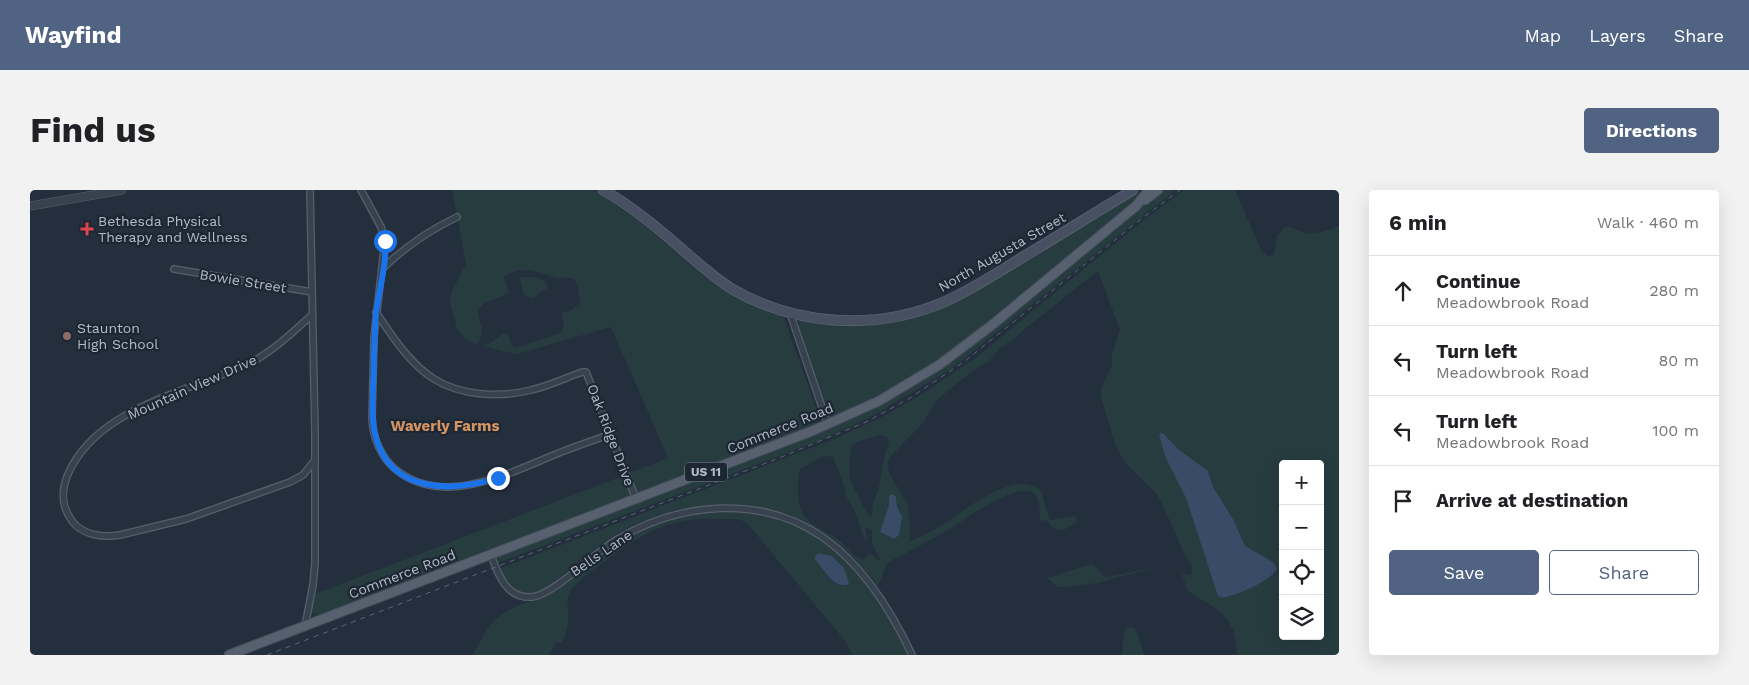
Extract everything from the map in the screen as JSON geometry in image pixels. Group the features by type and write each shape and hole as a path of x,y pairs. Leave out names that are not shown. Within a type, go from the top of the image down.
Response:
{"main road":[{"name":"North Augusta Street","path":"603,190 644,217 723,283 758,302 790,313 826,320 858,321 894,317 931,307 955,297 1133,190"},
{"name":"North Augusta Street","path":"1120,199 1141,190"},
{"name":"Commerce Road","path":"229,655 828,425 886,397 939,365 992,325 1136,206 1149,190"},
{"name":"US 11","path":"1136,206 1158,190"}],"street":[{"path":"30,206 122,190"},
{"path":"305,626 315,563 310,190"},
{"path":"361,190 384,233 386,246 376,312 372,415 378,446 397,471 422,484 438,486 478,483 506,475 611,434"},
{"path":"383,268 399,253 457,217"},
{"name":"Bowie Street","path":"174,269 312,292"},
{"name":"Oak Ridge Drive","path":"376,312 398,344 428,375 461,390 490,394 518,393 543,387 586,372 636,499"},
{"path":"790,313 828,425"},
{"name":"Mountain View Drive","path":"312,315 260,357 140,409 102,431 86,446 72,466 63,486 63,503 68,515 79,529 86,532 114,536 186,519 290,482 303,475 315,460"},
{"name":"Bells Lane","path":"491,555 500,578 509,590 522,596 533,597 547,592 611,543 656,520 687,512 715,508 740,508 766,512 804,526 824,538 845,556 877,595 912,655"}],"green space":[{"path":"452,190 594,190 641,222 694,268 721,288 784,318 816,408 818,415 815,425 638,492 629,473 668,458 611,327 517,354 482,346 504,333 508,335 512,345 516,348 561,333 564,324 562,312 570,311 580,303 575,280 529,270 511,273 504,277 509,293 484,304 478,310 482,334 477,345 464,338 457,328 450,303 452,291 466,264"},
{"path":"1144,190 1137,200 1009,306 942,358 887,392 835,417 831,417 828,414 798,328 801,320 921,313"},
{"path":"1162,190 1176,190 951,369 876,414 826,438 498,563 500,554 905,389"},
{"path":"1184,190 1235,190 1262,252 1269,257 1274,254 1277,236 1285,227 1314,233 1339,226 1339,655 1237,655 1236,641 1229,622 1216,609 1187,590 1182,574 1190,575 1193,569 1161,501 1155,492 1125,463 1115,444 1101,397 1101,389 1112,365 1112,353 1120,330 1098,271 1000,348 990,360 970,373 937,400 923,423 890,457 888,463 890,475 907,503 910,522 909,542 941,526 975,502 990,494 1018,484 1030,485 1041,491 1050,520 1076,516 1077,522 1066,529 1059,530 1051,526 1047,520 1040,521 1039,502 1036,495 1024,491 1014,493 989,504 887,563 878,586 845,549 821,531 798,518 748,505 722,504 671,512 646,520 622,531 549,586 533,593 520,592 514,589 508,584 499,569 832,440 880,418 919,396 973,360 1145,219","holes":["1164,434 1178,449 1208,471 1213,487 1233,519 1244,544 1249,549 1258,553 1274,574 1228,597 1222,598 1218,595 1186,498 1159,435","879,435 887,437 889,443 870,517 850,479 851,450 853,444","824,456 833,457 844,485 846,496 853,507 864,538 868,542 865,528 867,527 872,531 872,543 880,559 878,561 870,554 863,560 859,559 839,540 812,524 800,508 798,487 800,469","889,496 896,497 901,522 900,526 884,535 880,531 889,505"]},
{"path":"522,277 536,277 546,282 548,288 540,292 534,299 526,296 520,279"},
{"path":"625,475 632,494 630,496 320,616 311,612 315,594"},
{"path":"707,510 752,512 779,518 801,527 821,540 840,555 857,573 885,613 908,655 852,655 846,642 747,523 735,519 704,519 673,523 646,534 633,541 582,578 569,594 568,624 562,643 556,642 549,655 473,655 487,630 499,617 514,607 543,597 617,542 638,530 660,522","holes":["819,553 826,554 842,566 849,583 846,586 834,583 820,566 815,556"]},
{"path":"1091,564 1097,567 1103,576 1108,577 1156,567 1098,583 1064,587 1058,587 1047,578"},
{"path":"1133,627 1137,631 1144,655 1122,655 1124,632 1127,628"}],"water":[{"path":"1161,433 1178,449 1208,471 1213,487 1233,519 1245,546 1273,562 1277,568 1269,577 1253,587 1235,594 1222,598 1218,596 1186,498 1165,456 1159,435"},
{"path":"892,494 896,497 897,506 902,517 899,535 894,539 880,532 889,505 889,496"},
{"path":"819,553 832,556 844,568 849,583 847,585 837,584 829,577 815,559 815,556"}],"railway":[{"path":"267,655 779,458 868,421 910,398 965,361 1136,223 1180,190"}],"place":[{"name":"Bethesda Physical Therapy and Wellness","path":"87,229"},
{"name":"Staunton High School","path":"67,336"}],"district":[{"name":"Waverly Farms","path":"445,426"}],"route":[{"path":"385,241 374,337 372,419 378,446 394,469 422,484 455,486 498,478"}]}
